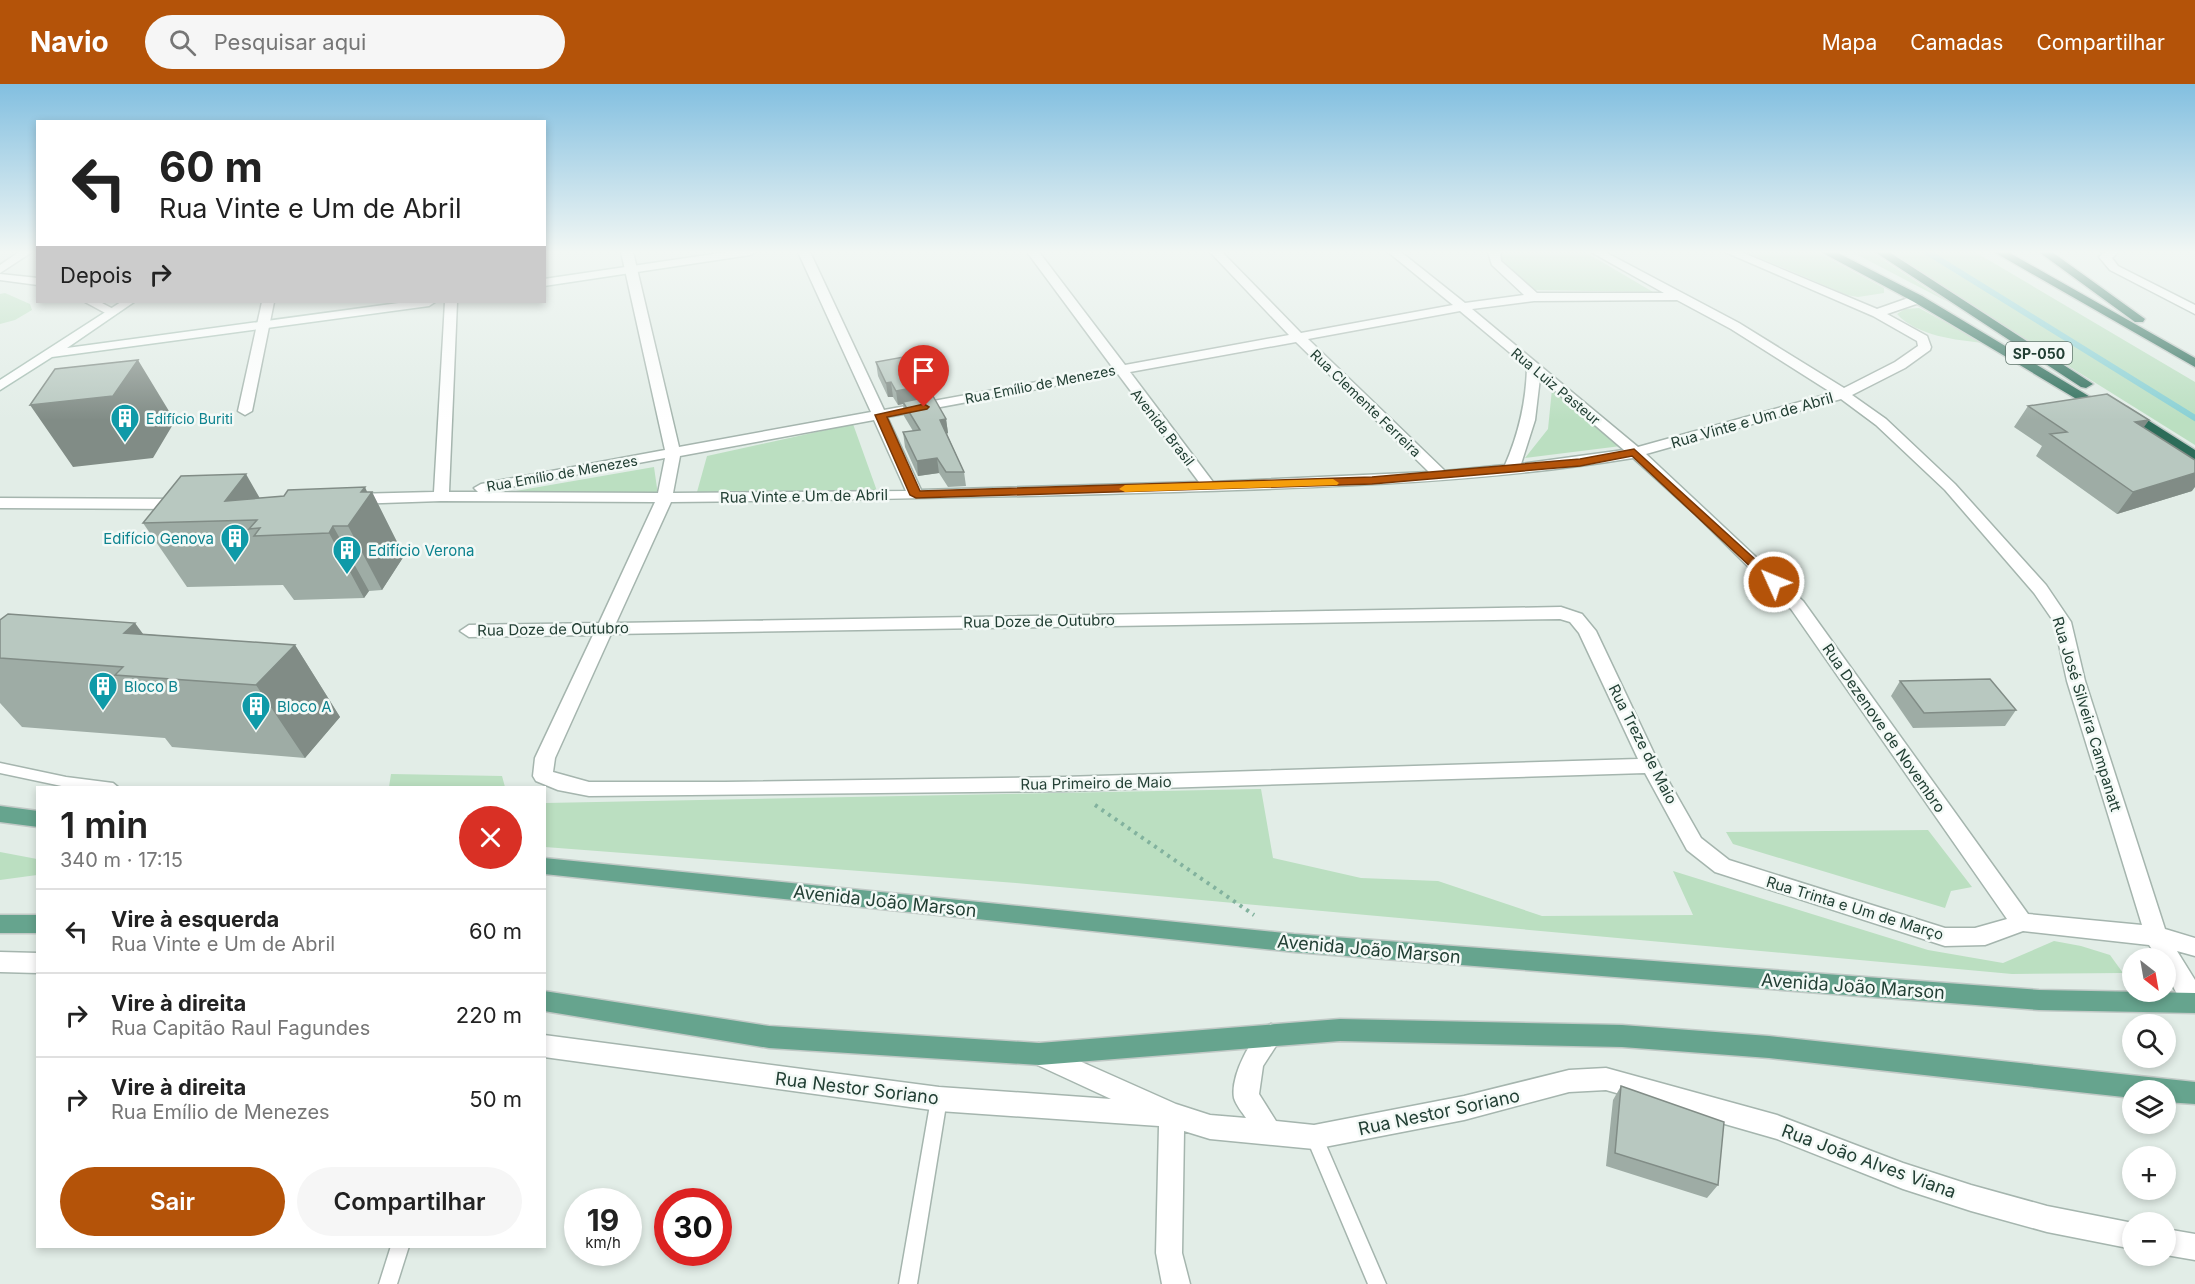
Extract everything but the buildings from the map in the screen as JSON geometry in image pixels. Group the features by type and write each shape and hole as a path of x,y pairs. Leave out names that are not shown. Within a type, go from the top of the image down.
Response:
{"highway":[{"path":"1933,308 2195,462"},
{"name":"SP-050","path":"1967,308 2195,456"},
{"path":"2098,308 2195,363"},
{"path":"2125,308 2195,357"}],"main road":[{"path":"0,814 36,819"},
{"name":"Avenida João Marson","path":"546,866 1306,944 2004,997 2195,1001"},
{"path":"0,924 36,924"},
{"path":"546,1001 769,1037 1039,1054 1340,1030 1622,1036 1769,1047 2122,1086"},
{"path":"2176,1092 2195,1093"}],"street":[{"path":"104,308 112,312"},
{"path":"0,386 118,308"},
{"path":"245,411 266,308"},
{"path":"50,354 387,308"},
{"path":"441,496 452,308"},
{"path":"605,627 665,498 673,453 641,308"},
{"path":"830,308 916,495"},
{"name":"Avenida Brasil","path":"1074,308 1209,486"},
{"name":"Rua Clemente Ferreira","path":"1270,308 1441,476"},
{"name":"Rua Emílio de Menezes","path":"441,496 1118,369 1300,339 1463,308"},
{"name":"Rua Luiz Pasteur","path":"1463,308 1634,453"},
{"name":"Rua José Silveira Campanatt","path":"1701,308 1735,326 1843,394 1881,422 1950,487 2051,603 2062,622 2076,681 2156,936 2195,1001"},
{"path":"1865,308 1877,313 1892,308"},
{"name":"Rua Vinte e Um de Abril","path":"335,499 441,496 665,498 916,495 1441,476 1580,462 1634,453 1843,394 1922,351 1925,343 1914,332 1877,313"},
{"path":"1511,469 1529,424 1534,391 1534,367"},
{"name":"Rua Dezenove de Novembro","path":"1634,453 1797,605 2022,922"},
{"path":"0,503 195,504"},
{"name":"Rua Doze de Outubro","path":"469,631 1543,613 1576,618 1593,644"},
{"name":"Rua Primeiro de Maio","path":"605,627 545,758 543,776 558,783 589,789 1064,784 1651,766"},
{"name":"Rua Treze de Maio","path":"1593,644 1651,766 1694,844"},
{"name":"Rua Trinta e Um de Março","path":"1694,844 1722,866 1945,937 1965,940 1982,938 2022,922"},
{"path":"2022,922 2156,936 2195,947"},
{"path":"0,962 36,963"},
{"path":"1270,1134 1246,1096 1252,1063 1271,1035"},
{"name":"Rua Nestor Soriano","path":"546,1046 939,1099 1172,1115 1210,1127 1314,1137 1464,1108 1569,1081 1606,1079"},
{"path":"1039,1054 1172,1115 1169,1253 1176,1284"},
{"name":"Rua João Alves Viana","path":"1606,1079 1777,1127 1903,1176 1971,1198 2047,1219 2122,1234"},
{"path":"2176,1244 2195,1247"}],"lane":[{"path":"0,768 97,786"},
{"path":"908,1284 939,1099"},
{"path":"1314,1137 1377,1284"},
{"path":"388,1284 399,1248"}],"path":[{"path":"1064,784 1256,917"}],"green space":[{"path":"0,308 31,308 32,310 15,320 0,324"},
{"path":"1919,308 1984,343 1926,332 1897,314 1905,309"},
{"path":"1976,308 2070,308 2195,382 2195,445"},
{"path":"1552,389 1621,446 1525,458 1548,429"},
{"path":"853,424 877,491 697,492 707,456"},
{"path":"654,467 658,495 510,492"},
{"path":"391,774 502,776 505,786 389,786"},
{"path":"1261,789 1273,858 1361,878 1438,881 1542,916 1693,915 1673,871 1928,950 2003,963 2054,941 2110,955 2122,973 2012,974 1016,883 546,847 546,803"},
{"path":"1928,830 1972,887 1951,891 1945,908 1733,844 1726,832"},
{"path":"0,852 36,859 36,875 0,880"}],"waterway":[{"path":"2017,308 2195,418"}],"slow traffic":[{"path":"1125,489 1333,483"}],"place":[{"name":"Edifício Buriti","path":"125,444"},
{"name":"Edifício Genova","path":"235,564"},
{"name":"Edifício Verona","path":"347,576"},
{"name":"Bloco B","path":"103,712"},
{"name":"Bloco A","path":"256,732"}],"route":[{"path":"924,407 880,415 916,495 1372,481 1580,462 1634,453 1774,582"}]}
